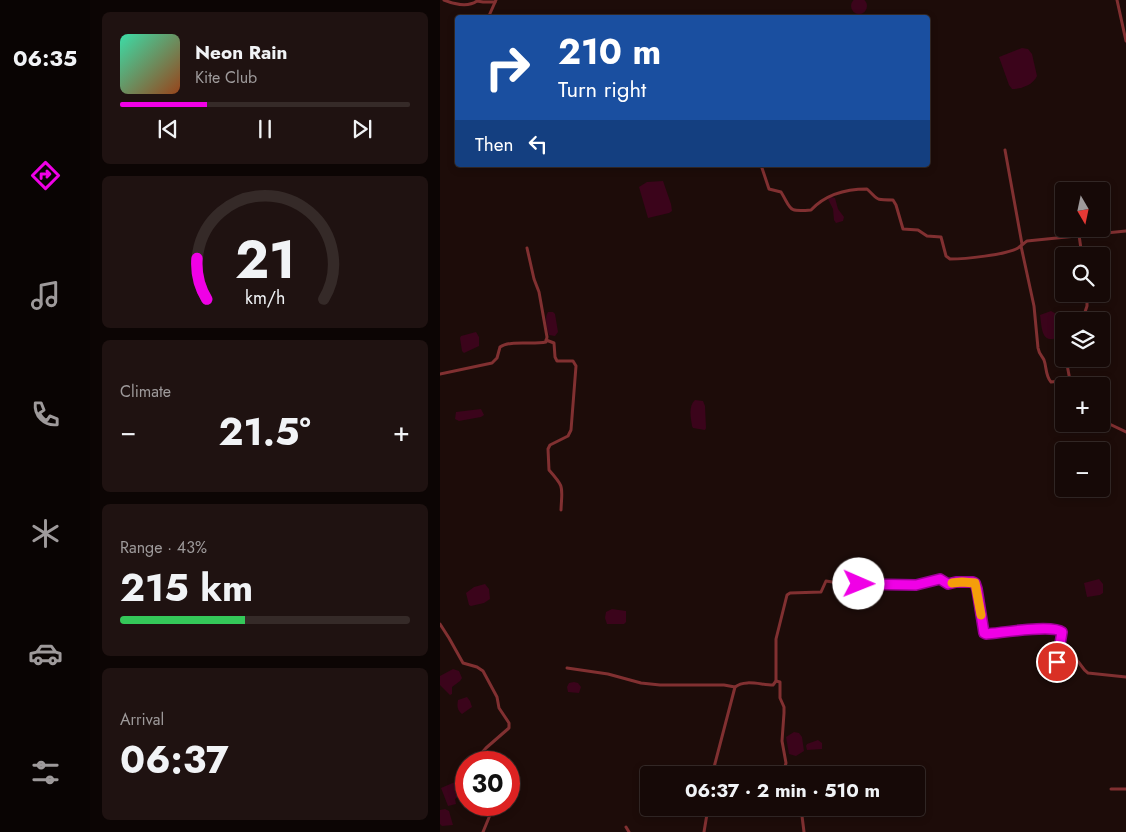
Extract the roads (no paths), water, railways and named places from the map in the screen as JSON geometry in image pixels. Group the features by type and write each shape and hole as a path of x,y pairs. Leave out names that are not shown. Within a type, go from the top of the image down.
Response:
{"street":[{"path":"444,0 465,5 470,5 476,1 496,1 489,15"},
{"path":"1117,0 1126,41"},
{"path":"1005,150 1034,306 1039,354 1043,359 1046,376 1050,382 1055,381"},
{"path":"761,167 769,189 781,192 786,204 795,211 812,210 822,200 846,190 867,189 878,200 892,200 896,205 903,229 918,230 927,236 941,237 946,256 950,259 984,256 1016,249 1027,240 1055,237"},
{"path":"1110,232 1126,231"},
{"path":"527,248 539,292 546,340"},
{"path":"440,374 492,363 497,358 500,347 505,344 527,345 544,343 546,340"},
{"path":"546,340 554,343 557,360 574,361 576,366 571,430 568,436 550,445 548,449 549,470 559,480 562,487 561,510"},
{"path":"1110,424 1126,432"},
{"path":"714,766 735,687 743,683 772,685 776,681 776,639 785,599 790,594 821,592 826,581 845,584 916,585 940,579 948,584 975,583 984,633 1036,629 1059,630 1062,632 1057,662 1072,658 1076,659 1083,670 1088,673 1126,677"},
{"path":"440,624 463,663 483,671 497,697 498,708 509,723 508,728 485,751"},
{"path":"567,668 608,674 641,683 660,685 724,685 735,687"},
{"path":"776,681 780,682 780,698 784,707 782,741 786,759 785,766"},
{"path":"1111,789 1126,789"},
{"path":"483,832 490,816"},
{"path":"704,832 707,816"},
{"path":"802,816 804,832"},
{"path":"626,827 628,832"}]}
